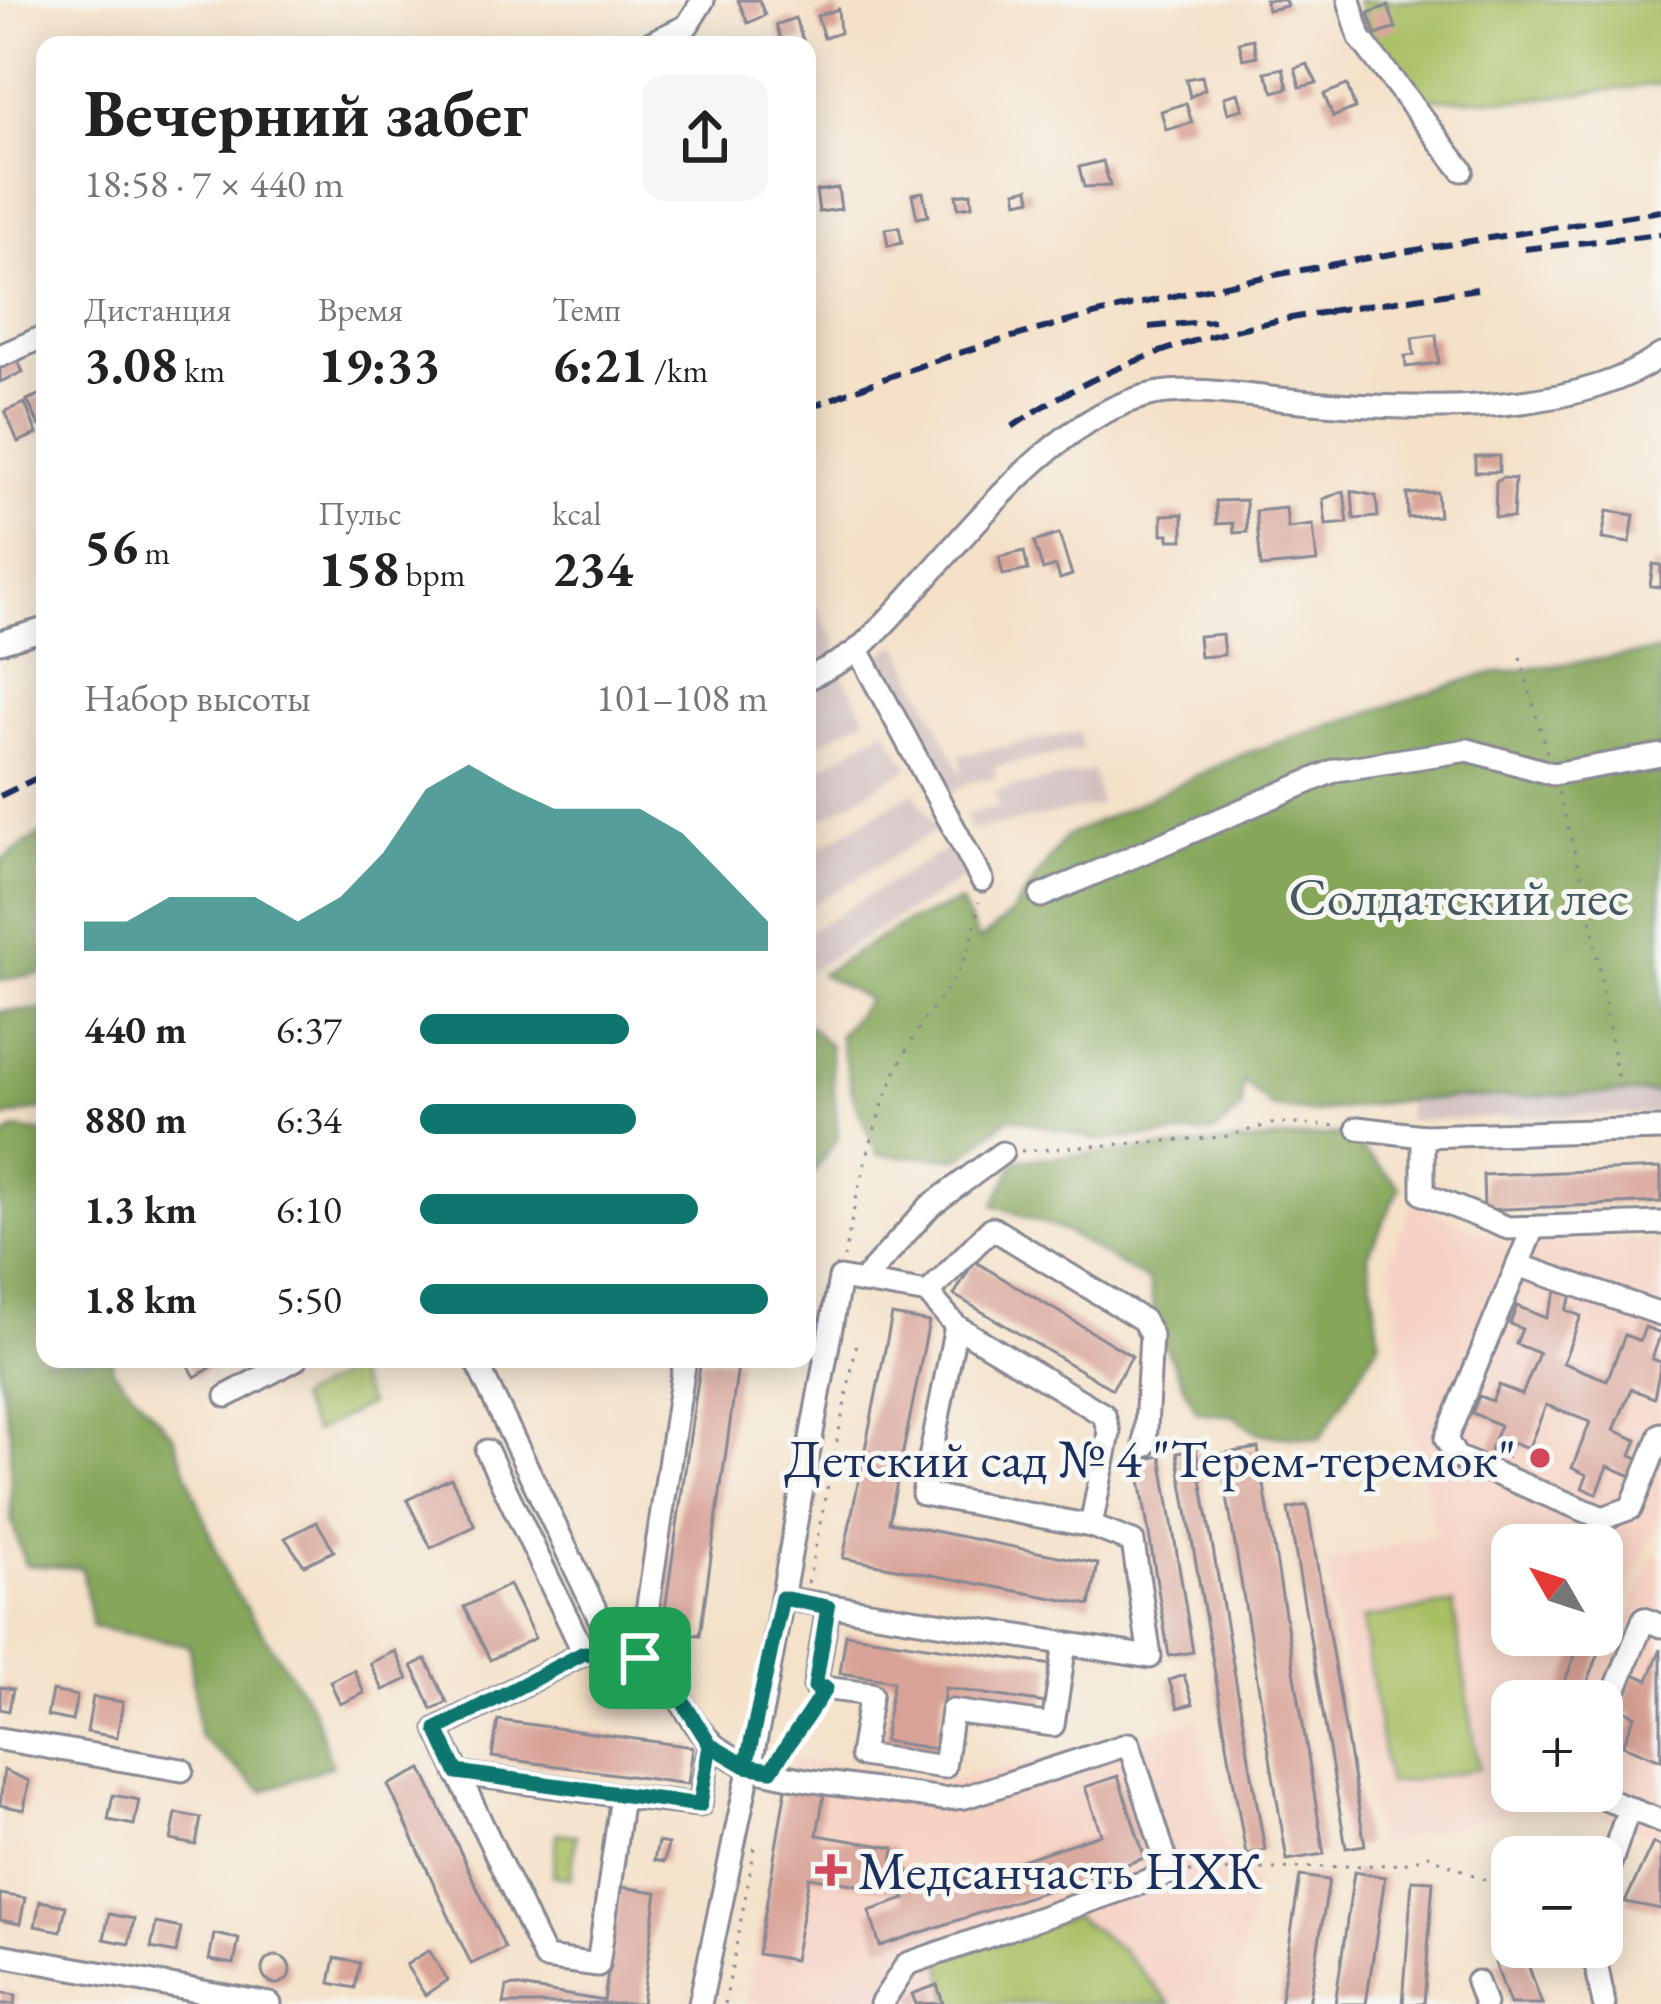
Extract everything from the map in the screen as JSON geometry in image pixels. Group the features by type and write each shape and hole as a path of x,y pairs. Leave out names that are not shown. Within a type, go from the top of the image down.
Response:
{"street":[{"path":"665,36 686,26 703,0"},
{"path":"1348,0 1360,38 1462,170"},
{"path":"0,356 36,340"},
{"path":"816,675 859,650 983,512 1064,443 1117,407 1154,394 1199,392 1368,407 1459,406 1607,385 1661,355"},
{"path":"0,642 36,632"},
{"path":"859,650 982,880"},
{"path":"1041,896 1336,770 1468,750 1552,774 1661,755"},
{"path":"1358,1127 1423,1136 1661,1129"},
{"path":"1423,1136 1423,1194 1508,1228 1661,1223"},
{"path":"700,2004 746,1766 793,1601 851,1280 930,1206 1002,1153"},
{"path":"928,1293 992,1228 1143,1320 1151,1336 1144,1446"},
{"path":"1533,1228 1446,1438 1456,1457 1603,1518 1630,1508 1661,1434"},
{"path":"1518,1264 1661,1314"},
{"path":"851,1280 928,1293 956,1327 1104,1415 1109,1433 1091,1526"},
{"path":"793,1601 1150,1657 1133,1542 1091,1526 923,1494 956,1327"},
{"path":"227,1396 279,1368"},
{"path":"479,1368 616,1653"},
{"path":"640,1658 684,1368"},
{"path":"487,1451 584,1653"},
{"path":"828,1607 815,1687 871,1694 861,1755 944,1767 952,1712 1053,1724 1065,1643"},
{"path":"1619,1680 1644,1619 1661,1626"},
{"path":"622,1796 598,1965 545,1958 437,1729 584,1653 616,1653 640,1658 678,1694 710,1745 746,1766 943,1798 965,1797 1129,1744 1170,1873 907,1964 881,2004"},
{"path":"0,1739 182,1770"},
{"path":"457,1772 700,1805 710,1745"},
{"path":"1623,1806 1661,1821"},
{"path":"1620,1836 1629,1808"},
{"path":"0,1955 254,2003"},
{"path":"1598,1968 1604,2004"}],"path":[{"path":"1520,657 1588,900 1618,1083"},
{"path":"851,1280 862,1180 905,1052 966,965 982,880"},
{"path":"1002,1153 1223,1137 1275,1123 1358,1127"},
{"path":"793,1601 858,1338"},
{"path":"771,1770 826,1688"},
{"path":"725,2004 758,1834"},
{"path":"1170,1873 1404,1864 1428,1855 1491,1883"}],"shaded area":[{"path":"816,604 834,640 839,669 866,717 816,745"},
{"path":"899,644 963,777 960,755 1079,732 1083,750 994,767 995,778 967,783 949,795 879,655"},
{"path":"886,728 909,767 816,823 816,771"},
{"path":"1093,771 1100,805 970,831 966,813 998,807 995,791"},
{"path":"914,791 937,830 816,903 816,850"},
{"path":"952,846 969,875 816,967 816,927"},
{"path":"1661,1092 1661,1113 1407,1120 1407,1100"},
{"path":"1413,1202 1508,1244 1661,1240 1661,1510 1623,1608 1623,1524 1491,1524 1491,1560 1481,1556 1491,1561 1491,1656 1623,1656 1623,1621 1653,1554 1661,1557 1661,1839 1588,1812 1623,1812 1623,1680 1491,1680 1491,1812 1508,1812 1377,1845 1325,1562 1436,1535 1406,1405 1390,1257"},
{"path":"1198,1721 1224,1850 1255,1884 1233,2004 746,2004 791,1758 946,1782"}],"green space":[{"path":"1358,0 1661,0 1661,84 1523,100 1422,98 1368,33"},
{"name":"Солдатский лес","path":"1661,651 1661,1092 1404,1100 1311,1113 1271,1107 1243,1081 1241,1109 1214,1133 1096,1140 1010,1117 961,1158 878,1155 854,1100 839,1035 869,1000 821,974 906,922 960,902 979,941 1011,914 1065,837 1241,755 1482,675"},
{"path":"36,837 36,974 0,980 0,861"},
{"path":"36,1010 36,1110 0,1119 0,1011"},
{"path":"816,1033 830,1046 838,1137 816,1169"},
{"path":"15,1129 36,1132 36,1368 112,1368 173,1435 227,1579 312,1707 332,1765 263,1791 199,1736 189,1645 92,1627 82,1568 25,1565 11,1518 10,1433 0,1375 0,1141"},
{"path":"1346,1134 1400,1187 1368,1255 1380,1341 1320,1439 1258,1434 1234,1416 1197,1412 1156,1327 1149,1282 1064,1231 994,1205 1016,1160"},
{"path":"352,1370 369,1404 314,1432 297,1399"},
{"path":"1453,1604 1479,1769 1388,1784 1362,1619"},
{"path":"557,1833 576,1835 571,1878 552,1876"},
{"path":"1074,1916 1121,1949 1171,2004 950,2004 941,1959"}],"building":[{"path":"738,0 759,0 765,15 748,23"},
{"path":"1265,0 1285,0 1287,6 1268,10"},
{"path":"1388,6 1396,28 1376,35 1368,13"},
{"path":"838,9 840,33 824,38 817,16"},
{"path":"795,18 802,36 780,36 776,25"},
{"path":"1253,39 1257,56 1243,59 1239,42"},
{"path":"1307,64 1317,83 1300,87 1295,68"},
{"path":"1283,68 1288,88 1274,92 1265,72"},
{"path":"1202,76 1205,89 1190,97 1186,79"},
{"path":"1347,85 1355,108 1333,117 1324,94"},
{"path":"1238,93 1243,109 1228,113 1224,97"},
{"path":"1186,103 1192,123 1166,130 1161,111"},
{"path":"1103,161 1110,186 1084,187 1079,167"},
{"path":"838,188 841,209 819,212 816,191"},
{"path":"1029,188 1031,199 1018,202 1016,191"},
{"path":"923,192 928,216 917,218 912,194"},
{"path":"971,193 972,206 958,208 956,195"},
{"path":"899,227 902,243 888,246 885,229"},
{"path":"1436,335 1439,363 1406,367 1405,356 1414,355 1412,338"},
{"path":"16,357 23,372 0,382 0,364"},
{"path":"36,396 36,419 27,400"},
{"path":"25,403 36,434 18,442 5,411"},
{"path":"1475,456 1499,456 1499,472 1475,472"},
{"path":"1515,479 1513,518 1495,517 1496,482"},
{"path":"1344,491 1348,523 1326,525 1323,499"},
{"path":"1352,491 1376,496 1378,517 1354,519"},
{"path":"1437,492 1439,516 1408,518 1407,494"},
{"path":"1246,500 1247,532 1234,533 1233,523 1217,524 1216,501"},
{"path":"1286,508 1288,528 1313,525 1317,562 1261,567 1256,511"},
{"path":"1607,511 1634,515 1630,543 1602,539"},
{"path":"1183,514 1183,540 1169,540 1169,534 1162,534 1162,515"},
{"path":"1059,534 1072,575 1060,579 1056,566 1043,570 1034,542"},
{"path":"1024,551 1028,570 1003,575 999,557"},
{"path":"1653,564 1661,565 1661,587 1650,586"},
{"path":"1222,634 1224,655 1200,657 1198,636"},
{"path":"1661,1168 1661,1202 1484,1210 1483,1175"},
{"path":"974,1261 1132,1356 1112,1389 954,1295"},
{"path":"1557,1290 1572,1296 1566,1310 1581,1316 1563,1363 1607,1380 1625,1335 1640,1341 1645,1327 1661,1333 1652,1359 1661,1362 1654,1398 1631,1389 1614,1430 1637,1440 1631,1455 1643,1460 1636,1478 1608,1466 1597,1494 1582,1488 1587,1475 1572,1468 1590,1422 1546,1405 1528,1449 1512,1443 1507,1457 1490,1450 1500,1425 1472,1413 1479,1396 1492,1401 1499,1385 1522,1395 1539,1353 1516,1344 1522,1329 1510,1324 1517,1306 1546,1318"},
{"path":"892,1315 929,1322 889,1522 1098,1564 1090,1605 843,1558"},
{"path":"190,1368 210,1368 195,1377"},
{"path":"700,1368 738,1368 700,1635 662,1631"},
{"path":"1258,1448 1324,1854 1287,1860 1220,1454"},
{"path":"1196,1450 1265,1850 1246,1854 1177,1453"},
{"path":"1161,1456 1193,1652 1169,1656 1137,1461"},
{"path":"451,1478 475,1526 431,1548 407,1500"},
{"path":"1307,1505 1365,1845 1346,1848 1288,1509"},
{"path":"317,1522 334,1551 304,1565 285,1538"},
{"path":"509,1585 535,1638 490,1660 464,1607"},
{"path":"846,1634 1052,1665 1046,1703 945,1688 936,1749 884,1741 893,1681 840,1673"},
{"path":"1661,1649 1661,1760 1623,1745 1635,1715 1623,1709 1623,1701 1634,1674 1648,1680"},
{"path":"395,1651 408,1679 383,1690 370,1663"},
{"path":"1575,1656 1598,1656 1588,1680 1565,1680"},
{"path":"426,1659 447,1702 432,1709 412,1666"},
{"path":"354,1670 364,1693 340,1704 330,1681"},
{"path":"1184,1675 1193,1704 1178,1708 1169,1680"},
{"path":"0,1687 13,1689 9,1711 0,1709"},
{"path":"52,1691 77,1696 72,1721 47,1716"},
{"path":"93,1697 123,1702 117,1737 87,1732"},
{"path":"498,1720 693,1747 688,1784 492,1757"},
{"path":"422,1769 505,1948 471,1964 388,1785"},
{"path":"4,1770 29,1781 24,1810 0,1805"},
{"path":"1118,1776 1145,1858 880,1946 869,1911 905,1899 900,1892 809,1877 794,1960 758,1954 786,1788 824,1794 817,1835 894,1848 892,1864 906,1867 924,1892 1101,1834 1085,1787"},
{"path":"113,1795 139,1800 134,1825 108,1820"},
{"path":"176,1813 201,1818 196,1845 171,1840"},
{"path":"658,1842 668,1844 664,1862 654,1860"},
{"path":"1653,1843 1661,1846 1661,1909 1625,1902"},
{"path":"1354,1872 1385,1877 1366,2004 1335,2004"},
{"path":"1300,1876 1329,1880 1309,2004 1280,2004"},
{"path":"1412,1880 1433,1881 1424,2004 1403,2004"},
{"path":"620,1887 657,1892 642,2004 504,2004 507,1987 514,1986 604,2001"},
{"path":"0,1894 25,1898 20,1924 0,1920"},
{"path":"40,1901 66,1906 61,1931 35,1926"},
{"path":"109,1914 134,1919 129,1944 104,1939"},
{"path":"156,1923 181,1928 176,1953 151,1948"},
{"path":"214,1934 239,1939 234,1964 209,1960"},
{"path":"429,1950 447,1980 425,1995 406,1965"},
{"path":"276,1956 286,1960 290,1970 286,1980 276,1984 266,1980 262,1970 266,1960"},
{"path":"335,1958 360,1963 355,1988 330,1983"},
{"path":"1497,1968 1529,1968 1542,2004 1510,2004"},
{"path":"937,1985 943,2003 916,2004 912,1994"},
{"path":"0,1992 16,1995 15,2004 0,2004"}],"railway":[{"path":"816,406 1014,336 1120,308 1336,264 1661,211"},
{"path":"1524,249 1661,234"},
{"path":"1328,311 1477,289"},
{"path":"1012,427 1088,382 1169,349 1253,326 1341,310"},
{"path":"1149,327 1214,321"},
{"path":"0,796 36,778"}],"place":[{"name":"Детский сад № 4 \"Терем-теремок\"","path":"1540,1458"},
{"name":"Медсанчасть НХК","path":"831,1870"}],"route":[{"path":"640,1658 584,1653 437,1729 457,1772 700,1805 710,1745 746,1766 771,1770 826,1688 815,1687 828,1607 782,1598 763,1704 746,1766 710,1745 678,1694 640,1658"}]}
